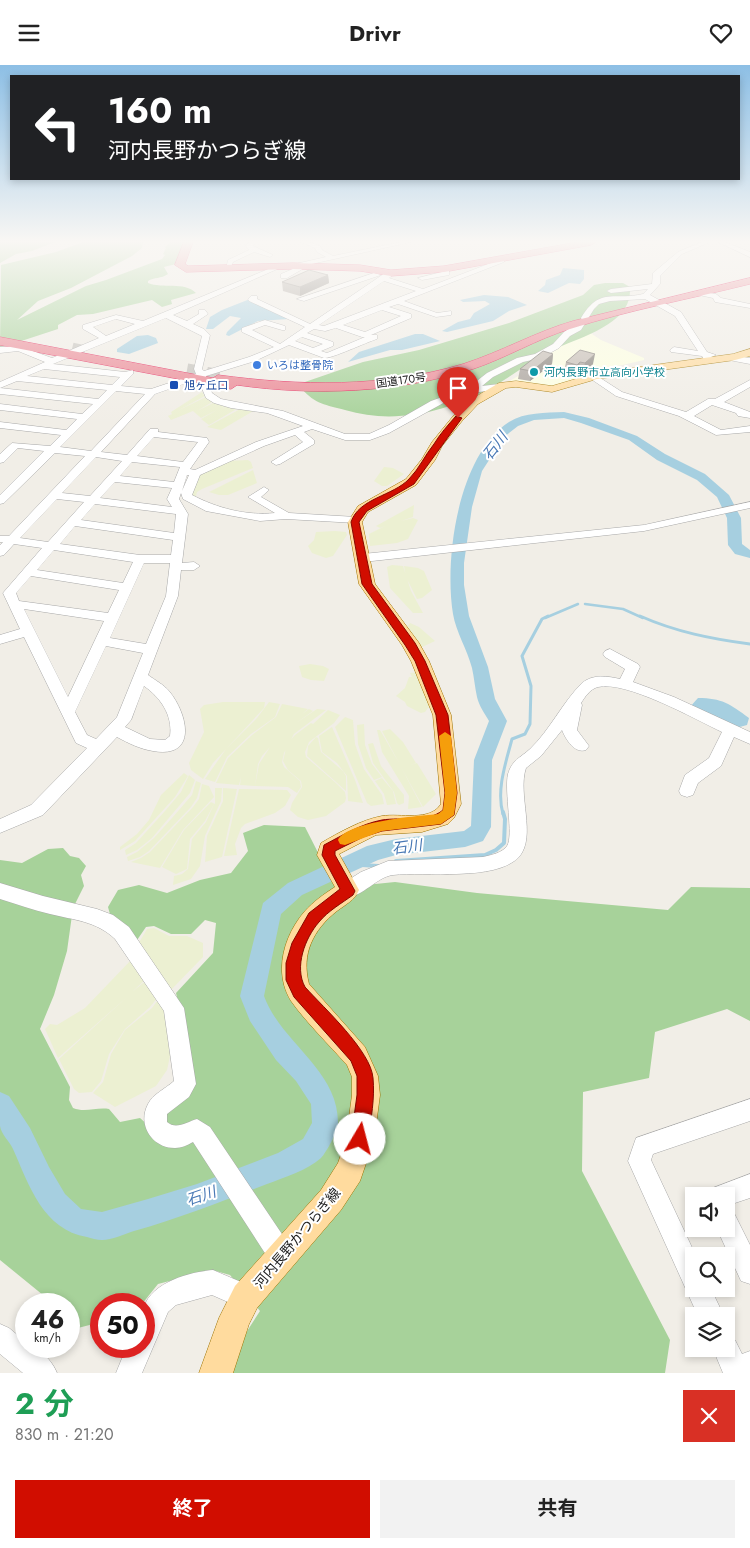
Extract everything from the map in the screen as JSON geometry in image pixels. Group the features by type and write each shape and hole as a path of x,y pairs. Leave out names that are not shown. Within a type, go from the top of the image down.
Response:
{"highway":[{"path":"0,337 202,374 240,386 288,390 357,389 446,376 472,368 491,356 584,320 643,303"}],"main road":[{"path":"347,889 328,855 329,849 359,833 382,825 441,819 449,812 451,804 442,715 420,661 410,643 367,584 356,520 364,509 411,482 458,418 474,402 499,387 516,384 552,389 594,377 707,357 730,358 750,352"},
{"name":"河内長野かつらぎ線","path":"216,1373 235,1318 246,1297 278,1250 331,1200 350,1171 360,1139 366,1095 365,1076 356,1056 300,992 294,980 294,963 297,947 305,931 314,917 347,889"}],"street":[{"path":"0,385 76,351 193,303"},
{"path":"260,303 299,322 325,329 387,303"},
{"path":"0,551 5,539 53,495 152,392 252,359 285,345 312,327 335,303"},
{"path":"368,334 408,316 394,303"},
{"path":"398,303 436,315 448,313"},
{"path":"658,303 678,314 707,357"},
{"path":"734,303 750,306"},
{"path":"152,310 201,331 207,338 202,374 206,391 216,401 284,413 312,426 347,437 362,439 370,437 394,428 427,406 470,391 499,387"},
{"path":"188,325 204,314 202,312"},
{"path":"360,315 369,319"},
{"path":"106,339 86,327 116,317 144,324"},
{"path":"470,391 490,375 520,360 538,356 556,347 567,334 578,328 584,320"},
{"path":"282,329 265,322 245,330 259,337 327,356 345,347 375,337 336,325"},
{"path":"247,341 299,322"},
{"path":"378,322 387,325"},
{"path":"302,334 330,344 314,351"},
{"path":"0,350 5,347 35,353 52,362"},
{"path":"674,350 707,357"},
{"path":"730,358 750,361"},
{"path":"0,501 129,374 43,366"},
{"path":"594,377 619,394 688,416 720,433 750,428"},
{"path":"16,378 152,392"},
{"path":"716,403 750,383"},
{"path":"0,391 101,402"},
{"path":"688,416 712,401 746,415 740,421 750,428"},
{"path":"0,407 86,417"},
{"path":"0,425 70,433"},
{"path":"0,460 16,445 128,458 189,470 312,426"},
{"path":"276,462 310,442 296,431"},
{"path":"0,826 37,810 116,729 122,720 152,650 172,596 182,514 173,499 178,486 204,442 203,440 153,433 128,458 9,593 81,739 98,747"},
{"path":"189,470 186,493 190,500 202,506 260,518 286,516 356,520"},
{"path":"112,478 178,486"},
{"path":"264,490 254,497 264,505 277,509 286,516"},
{"path":"53,495 180,511"},
{"path":"264,505 282,498"},
{"path":"363,558 664,525 749,505"},
{"path":"72,522 178,537"},
{"path":"5,539 194,566"},
{"path":"68,712 140,559"},
{"path":"28,572 126,587"},
{"path":"14,604 111,618"},
{"path":"0,640 28,631"},
{"path":"100,641 152,650"},
{"path":"610,654 633,667 625,684"},
{"path":"116,729 154,746 170,744 179,735 180,728 177,717 164,696 140,677"},
{"path":"581,746 569,731 575,710 581,703 589,684 601,681 625,684 673,703 750,738"},
{"path":"347,889 372,875 390,868 472,865 491,863 507,857 518,843 519,838 515,802 518,766 543,745 581,703"},
{"path":"687,791 691,779 715,762 730,730"},
{"path":"0,891 50,906 94,916 113,923 122,933 174,1008 185,1084 183,1088 166,1099 158,1108 154,1119 157,1129 166,1136 177,1138 196,1130 202,1135 278,1250"},
{"path":"685,1260 639,1161 644,1146 750,1110"},
{"path":"735,1191 750,1186"},
{"path":"734,1237 750,1272"},
{"path":"155,1312 159,1303 168,1295 204,1283 214,1282 246,1297"},
{"path":"0,1337 44,1373"},
{"path":"730,1357 737,1373"},
{"path":"129,1373 135,1358"},
{"path":"748,1373 750,1364"}],"shaded area":[{"path":"589,332 601,340 644,358 644,360 618,366 611,372 592,373 589,376 549,387 508,382 532,368 564,343"},
{"path":"202,392 205,396 179,410 206,397 214,401 197,411 215,402 226,405 222,409 228,405 240,407 209,425 201,419 217,410 201,418 193,411 171,420 168,416 172,414 171,412"},
{"path":"242,408 255,410 221,430 207,427"},
{"path":"248,460 253,468 202,489 197,492 196,496 191,496 196,477 227,461"},
{"path":"384,467 393,468 404,474 387,486 382,486 374,481"},
{"path":"253,470 257,483 228,495 209,492"},
{"path":"414,505 413,517 401,521 413,518 418,520 408,539 397,543 370,546 369,534 385,526 380,528 376,526"},
{"path":"316,532 346,532 347,535 333,556 326,558 312,553 308,546 314,540"},
{"path":"392,565 403,566 411,591 423,613 413,613 390,588 387,567"},
{"path":"404,566 424,571 432,590 422,598 417,599 406,577"},
{"path":"410,623 419,627 435,641 418,649 407,627"},
{"path":"310,664 329,669 324,681 302,677 299,666"},
{"path":"419,672 431,704 425,712 421,713 407,706 405,702 396,696 405,688 409,677 412,677 410,673"},
{"path":"223,702 265,702 264,708 213,763 203,779 191,770 189,763 204,732 200,709 204,705"},
{"path":"269,702 280,704 275,717 251,734 227,757 215,782 205,779 226,749 257,718"},
{"path":"282,704 308,709 302,714 309,709 313,711 296,723 317,709 326,710 294,734 284,753 282,762 284,767 300,781 301,787 297,793 288,787 255,786 240,785 241,777 239,785 216,783 228,758 252,735 276,717","holes":["270,747 259,764 255,786 258,764"]},
{"path":"328,710 340,715 334,723 309,742 305,752 306,757 345,792 346,798 345,802 326,816 308,820 298,817 290,810 302,787 301,781 288,770 283,761 287,744 295,735 311,723 313,724"},
{"path":"345,717 353,720 355,744 364,769 382,795 384,804 371,806 367,803 335,727"},
{"path":"364,724 365,745 372,764 382,777 374,780 366,768 358,744 357,725"},
{"path":"332,727 363,803 348,801 347,776 337,763 322,752 319,736"},
{"path":"390,729 403,742 416,763 410,765 417,763 436,794 423,807 401,767 422,807 408,809 409,796 382,752 377,730 380,730 399,763 382,731"},
{"path":"316,737 318,738 321,752 343,771 346,776 346,791 307,756 308,746"},
{"path":"373,743 381,766 404,795 404,803 399,805 397,803 394,792 373,763 368,744"},
{"path":"184,773 188,776 175,797 135,841 120,850 120,847 137,834 149,820 161,795"},
{"path":"189,775 195,780 190,793 152,838 137,850 126,855 125,850 136,843 181,792"},
{"path":"382,778 393,791 396,804 387,805 384,794 375,781"},
{"path":"196,781 201,783 197,798 191,807 149,851 140,857 128,861 127,857 137,852 154,838 192,795"},
{"path":"202,784 209,786 214,797 183,830 160,868 131,862 150,852 193,807 199,799"},
{"path":"215,788 222,788 221,801 205,836 200,866 191,879 173,885 174,876 182,874 188,869 192,839 206,822 214,804 205,821 190,839 187,869 176,874 162,867 184,830 211,802 215,804"},
{"path":"223,788 237,789 222,857 205,862 207,836 223,801"},
{"path":"239,789 287,790 291,795 285,806 275,813 245,824 241,828 235,844 237,855 224,856"},
{"path":"154,928 169,936 187,936 203,943 203,957 170,991 137,946 147,929"},
{"path":"133,958 147,978 132,992 148,979 159,996 150,1007 125,1029 109,1054 101,1081 92,1092 79,1093 74,1089 59,1059 127,997 58,1058 45,1029 50,1024 57,1025 85,1008"},
{"path":"160,997 170,1012 172,1047 167,1070 156,1086 115,1107 93,1093 103,1082 111,1054 125,1030 152,1008"}],"green space":[{"path":"1,303 36,303 17,320 51,303 139,303 93,314 77,315 58,325 58,329 0,348"},
{"path":"156,303 172,303 172,304 162,307"},
{"path":"562,303 627,303 625,309 608,325 545,354 491,388 457,404 420,414 382,416 364,414 316,401 302,389 302,383 363,362 419,350 509,323"},
{"path":"264,825 305,827 336,888 395,882 477,893 668,910 691,887 750,888 750,1021 727,1009 655,1032 649,1078 583,1092 582,1171 670,1340 665,1373 233,1373 240,1342 260,1311 230,1275 212,1270 158,1284 151,1293 90,1293 90,1325 80,1327 80,1293 40,1293 0,1260 0,860 22,863 48,849 63,848 70,856 79,858 86,866 81,875 84,886 73,908 67,951 54,995 40,1029 70,1087 69,1100 73,1108 82,1110 109,1109 120,1122 140,1118 149,1126 176,1101 186,1034 176,993 213,953 216,923 205,920 191,934 171,934 154,926 146,927 135,943 111,918 108,907 118,890 139,885 167,893 200,880 231,873 248,851 243,833"}],"water":[{"path":"240,303 258,303 289,319 258,321 229,336 226,335 227,332 241,318 230,316 213,329 206,329 210,317"},
{"path":"488,303 522,303 527,305 509,311 493,321 447,332 442,331 458,322 470,319 474,313 490,304"},
{"path":"415,334 423,334 440,341 402,350 390,350 348,362 359,352"},
{"path":"148,335 156,338 158,343 129,354 117,352 117,349 137,336"},
{"path":"698,698 713,699 731,706 749,718 747,725 736,728 689,708"}],"building":[{"path":"580,350 595,354 585,363 580,362 577,365 566,362"},
{"path":"543,351 553,354 532,371 520,369"}],"waterway":[{"name":"石川","path":"0,1105 21,1137 39,1177 55,1204 67,1216 78,1222 102,1226 197,1198 286,1163 312,1148 325,1126 323,1101 305,1072 285,1051 258,1013 252,996 271,910 295,889 374,852 396,847 465,839 476,835 481,827 483,760 498,721 486,699 480,667 461,616 457,585 457,563 465,507 476,471 500,435 514,424 532,417 564,415 585,420 633,438 661,457 701,477 723,495 734,518 735,545 740,551 750,554"},
{"path":"545,618 578,604"},
{"path":"585,604 623,609 643,618"},
{"path":"503,814 501,786 512,739 525,734 530,724 531,686 522,656 542,619 548,616"},
{"path":"640,616 694,634 750,644"},
{"path":"396,861 485,855 496,850 504,843 505,819 503,812"},
{"path":"346,864 378,866"}],"tunnel":[{"path":"72,349 85,352"},
{"path":"187,370 221,376"}],"slow traffic":[{"path":"345,840 382,825 429,822 441,819 449,812 451,793 445,736"}],"place":[{"name":"いろは整骨院","path":"257,365"},
{"name":"河内長野市立高向小学校","path":"534,372"},
{"name":"旭ヶ丘口","path":"174,385"}],"route":[{"path":"360,1139 366,1095 365,1076 356,1056 343,1039 300,992 294,980 294,963 297,947 314,917 348,891 328,855 329,849 359,833 382,825 429,822 441,819 449,812 451,793 442,715 420,661 410,643 367,584 355,522 357,516 364,509 403,488 417,476 436,445 458,418"}]}
